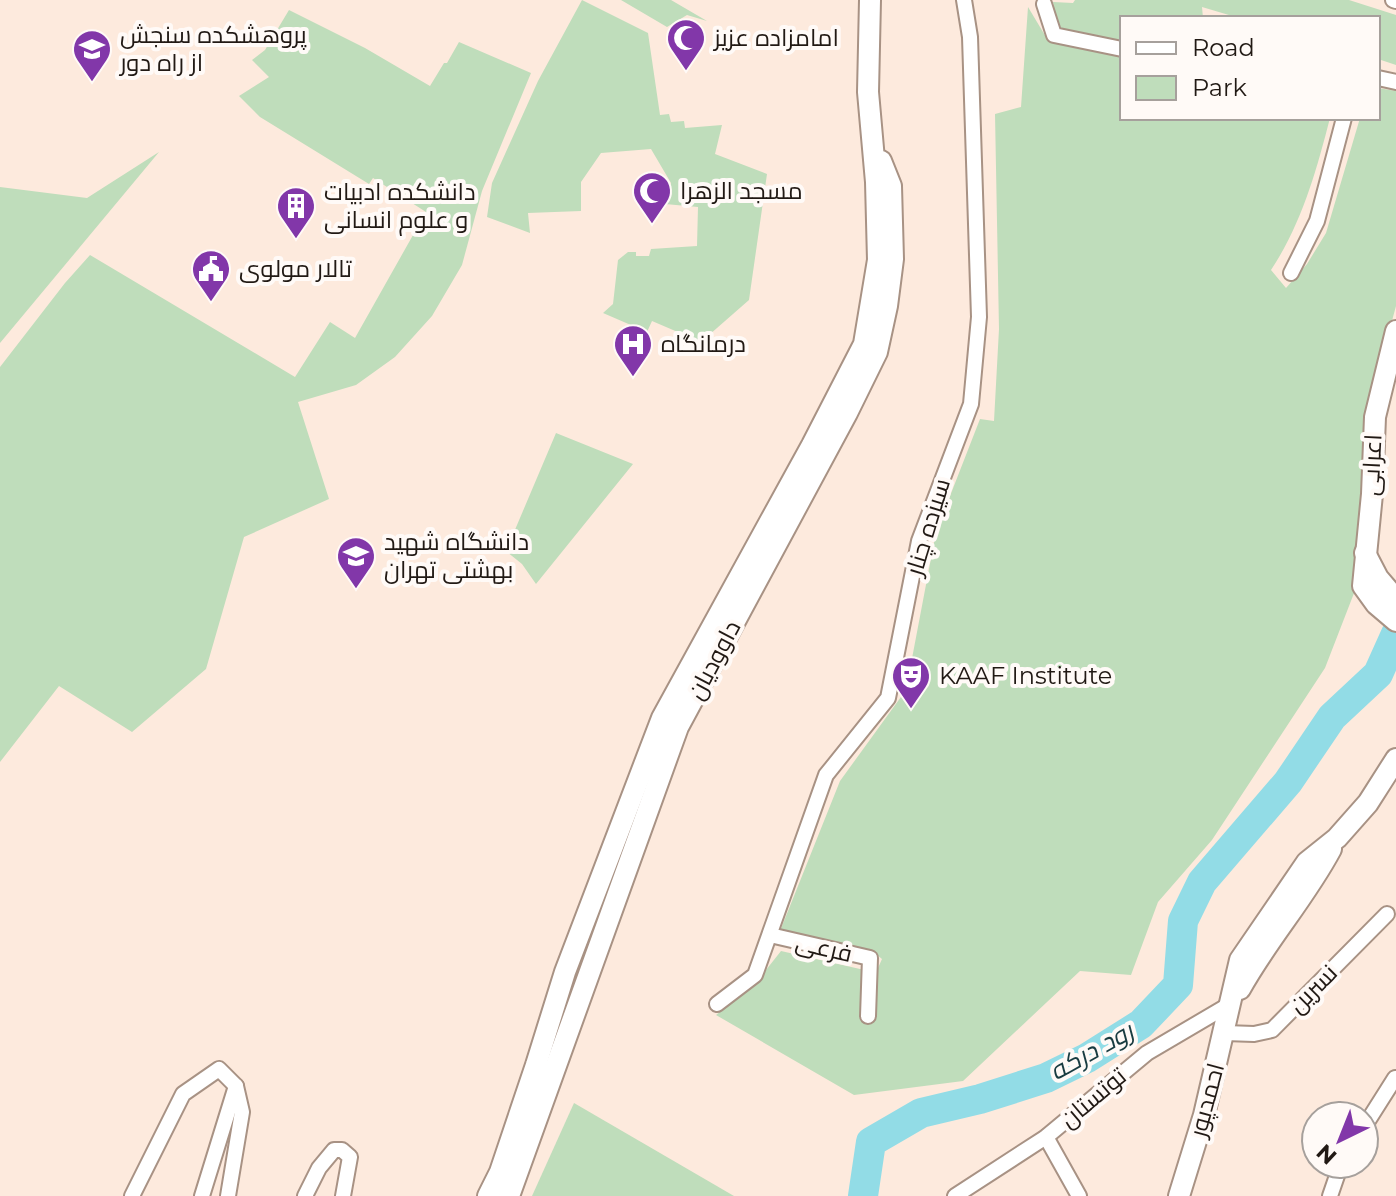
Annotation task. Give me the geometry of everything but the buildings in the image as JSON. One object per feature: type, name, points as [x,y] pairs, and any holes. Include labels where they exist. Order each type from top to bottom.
[{"type":"street","name":"داوودیان","points":[[488,1196],[500,1172],[565,972],[662,718],[864,344],[878,260],[876,182],[870,131],[870,0]]},
{"type":"street","name":"سیزده چنار","points":[[717,1004],[755,975],[826,775],[888,698],[919,541],[971,404],[979,317],[970,37],[964,0]]},
{"type":"street","points":[[1040,1],[1054,35],[1120,49]]},
{"type":"street","points":[[1291,273],[1317,221],[1343,120]]},
{"type":"street","name":"داوودیان","points":[[509,1196],[678,727],[877,352],[893,259],[891,186],[870,131]]},
{"type":"street","name":"اعرابی","points":[[1394,612],[1376,604],[1363,586],[1372,494],[1375,417],[1396,331]]},
{"type":"street","name":"احمدپور","points":[[1183,1192],[1225,1033],[1240,960],[1307,862],[1337,838],[1368,803],[1396,759]]},
{"type":"street","points":[[593,899],[616,899]]},
{"type":"street","name":"نسرین","points":[[1225,1033],[1254,1034],[1272,1030],[1387,914]]},
{"type":"street","name":"فرعی","points":[[770,935],[870,958],[868,1016]]},
{"type":"street","name":"توتستان","points":[[955,1196],[1046,1137],[1147,1053],[1232,1002]]},
{"type":"street","points":[[132,1196],[183,1094],[219,1069],[236,1086],[242,1112],[228,1196]]},
{"type":"street","points":[[1380,1102],[1395,1078]]},
{"type":"street","points":[[202,1196],[236,1086]]},
{"type":"street","points":[[1046,1137],[1079,1196]]},
{"type":"street","points":[[305,1196],[319,1168],[334,1150],[342,1150],[350,1157],[343,1196]]},
{"type":"green space","points":[[582,0],[648,33],[660,115],[669,114],[671,122],[684,121],[685,128],[722,125],[715,154],[767,174],[749,300],[701,342],[652,321],[647,332],[603,313],[613,304],[618,260],[628,252],[636,252],[636,256],[649,256],[651,249],[697,246],[698,207],[665,204],[671,183],[651,149],[601,153],[581,182],[581,211],[528,213],[530,233],[487,217],[492,183],[538,81]]},
{"type":"green space","points":[[621,0],[671,0],[707,21],[687,15],[667,27]]},
{"type":"green space","points":[[1075,0],[1349,0],[1396,15],[1396,65],[1380,60],[1380,16],[1232,16],[1202,7],[1203,16],[1120,16],[1120,42],[1057,27],[1053,2],[1073,3]]},
{"type":"green space","points":[[1028,7],[1049,42],[1120,54],[1120,120],[1329,120],[1300,215],[1271,270],[1286,288],[1307,264],[1326,233],[1359,120],[1380,120],[1380,88],[1396,91],[1396,306],[1374,387],[1368,486],[1356,588],[1325,668],[1212,840],[1158,902],[1131,975],[1080,971],[963,1081],[854,1095],[716,1015],[754,985],[781,951],[860,969],[878,968],[882,959],[876,954],[780,931],[840,781],[906,690],[936,532],[980,419],[994,421],[999,329],[995,114],[1021,107]]},
{"type":"green space","points":[[289,10],[365,48],[430,86],[459,42],[531,73],[482,191],[462,265],[432,316],[395,357],[356,385],[298,402],[329,499],[244,537],[206,669],[132,732],[59,686],[0,762],[0,367],[65,283],[90,255],[295,377],[330,322],[355,338],[426,212],[373,178],[369,184],[260,117],[239,96],[269,77],[252,60],[265,50]]},
{"type":"green space","points":[[159,152],[0,343],[0,187],[87,198]]},
{"type":"green space","points":[[556,433],[633,464],[536,584],[522,564],[506,551]]},
{"type":"green space","points":[[574,1103],[734,1196],[532,1196]]},
{"type":"waterway","name":"رود درکه","points":[[863,1196],[871,1142],[921,1113],[980,1099],[1046,1078],[1087,1058],[1141,1024],[1178,985],[1183,921],[1202,882],[1288,782],[1332,717],[1378,674],[1396,634]]},
{"type":"place","name":"امامزاده عزیز","points":[[686,72]]},
{"type":"place","name":"پروهشکده سنجش از راه دور","points":[[92,83]]},
{"type":"place","name":"مسجد الزهرا","points":[[652,225]]},
{"type":"place","name":"دانشکده ادبیات و علوم انسانی","points":[[296,240]]},
{"type":"place","name":"تالار مولوی","points":[[211,303]]},
{"type":"place","name":"درمانگاه","points":[[633,378]]},
{"type":"place","name":"دانشگاه شهید بهشتی تهران","points":[[356,590]]},
{"type":"place","name":"KAAF Institute","points":[[911,710]]}]
